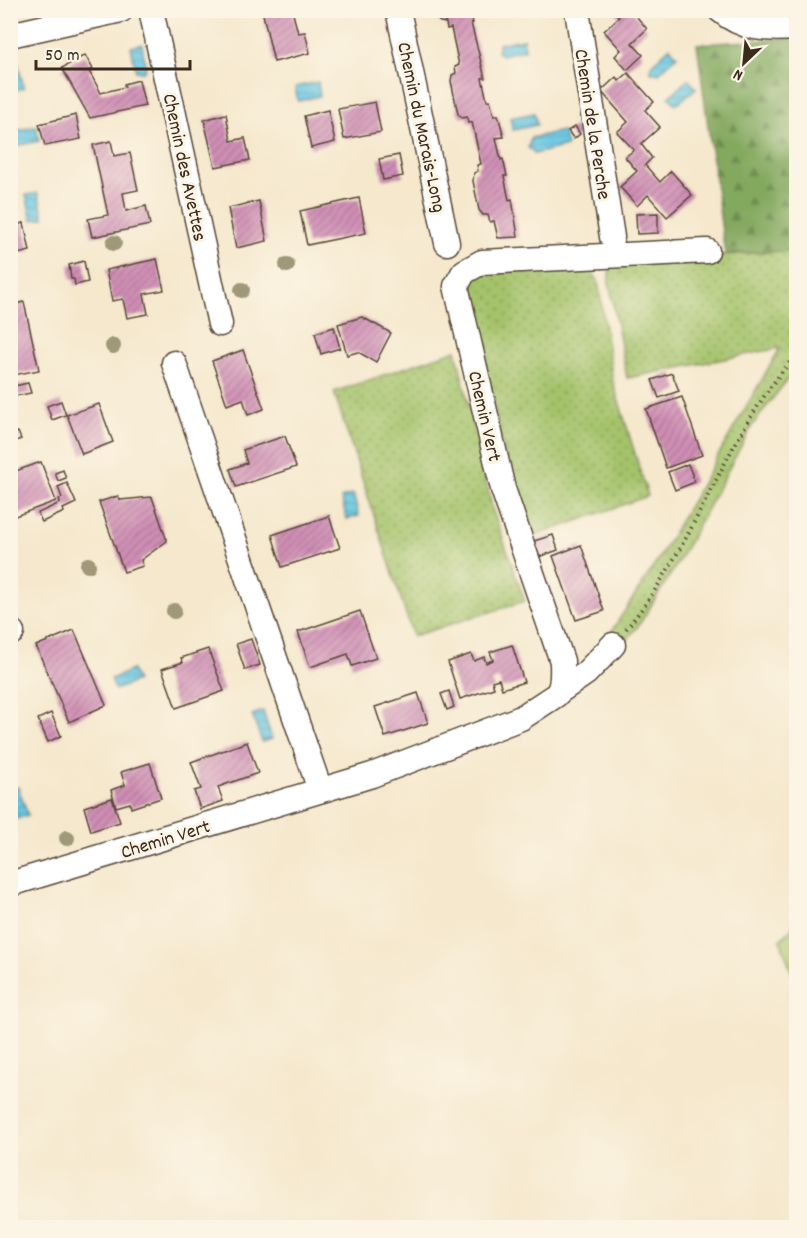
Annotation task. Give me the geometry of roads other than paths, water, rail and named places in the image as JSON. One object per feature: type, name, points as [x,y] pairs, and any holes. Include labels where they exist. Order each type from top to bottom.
[{"type":"street","points":[[10,35],[122,10]]},
{"type":"street","name":"Chemin des Avettes","points":[[151,10],[220,324]]},
{"type":"street","name":"Chemin du Marais-Long","points":[[398,10],[447,243]]},
{"type":"street","name":"Chemin de la Perche","points":[[577,10],[612,237]]},
{"type":"street","points":[[720,10],[736,22],[752,28],[796,27]]},
{"type":"street","name":"Chemin Vert","points":[[560,691],[562,661],[503,489],[456,286],[464,272],[482,262],[707,251]]},
{"type":"street","points":[[174,363],[320,790]]},
{"type":"street","name":"Chemin Vert","points":[[10,884],[372,775],[521,718],[548,702],[586,673],[613,645]]},
{"type":"water","points":[[523,39],[525,50],[502,55],[497,52],[499,44]]},
{"type":"water","points":[[142,44],[146,68],[143,72],[136,71],[131,47]]},
{"type":"water","points":[[670,47],[677,56],[659,73],[652,73],[651,65]]},
{"type":"water","points":[[18,64],[24,88],[12,91],[11,66]]},
{"type":"water","points":[[688,79],[696,88],[676,105],[669,97]]},
{"type":"water","points":[[318,82],[320,96],[298,101],[295,87]]},
{"type":"water","points":[[534,113],[537,125],[513,130],[510,118]]},
{"type":"water","points":[[36,126],[39,141],[11,147],[11,132]]},
{"type":"water","points":[[563,131],[567,146],[534,154],[528,148],[531,138]]},
{"type":"water","points":[[38,193],[44,218],[32,220],[26,195]]},
{"type":"water","points":[[353,494],[359,516],[347,519],[341,498]]},
{"type":"water","points":[[132,670],[137,681],[115,690],[111,679]]},
{"type":"water","points":[[263,711],[272,739],[262,742],[252,715]]},
{"type":"water","points":[[18,787],[28,815],[17,819],[10,789]]}]
